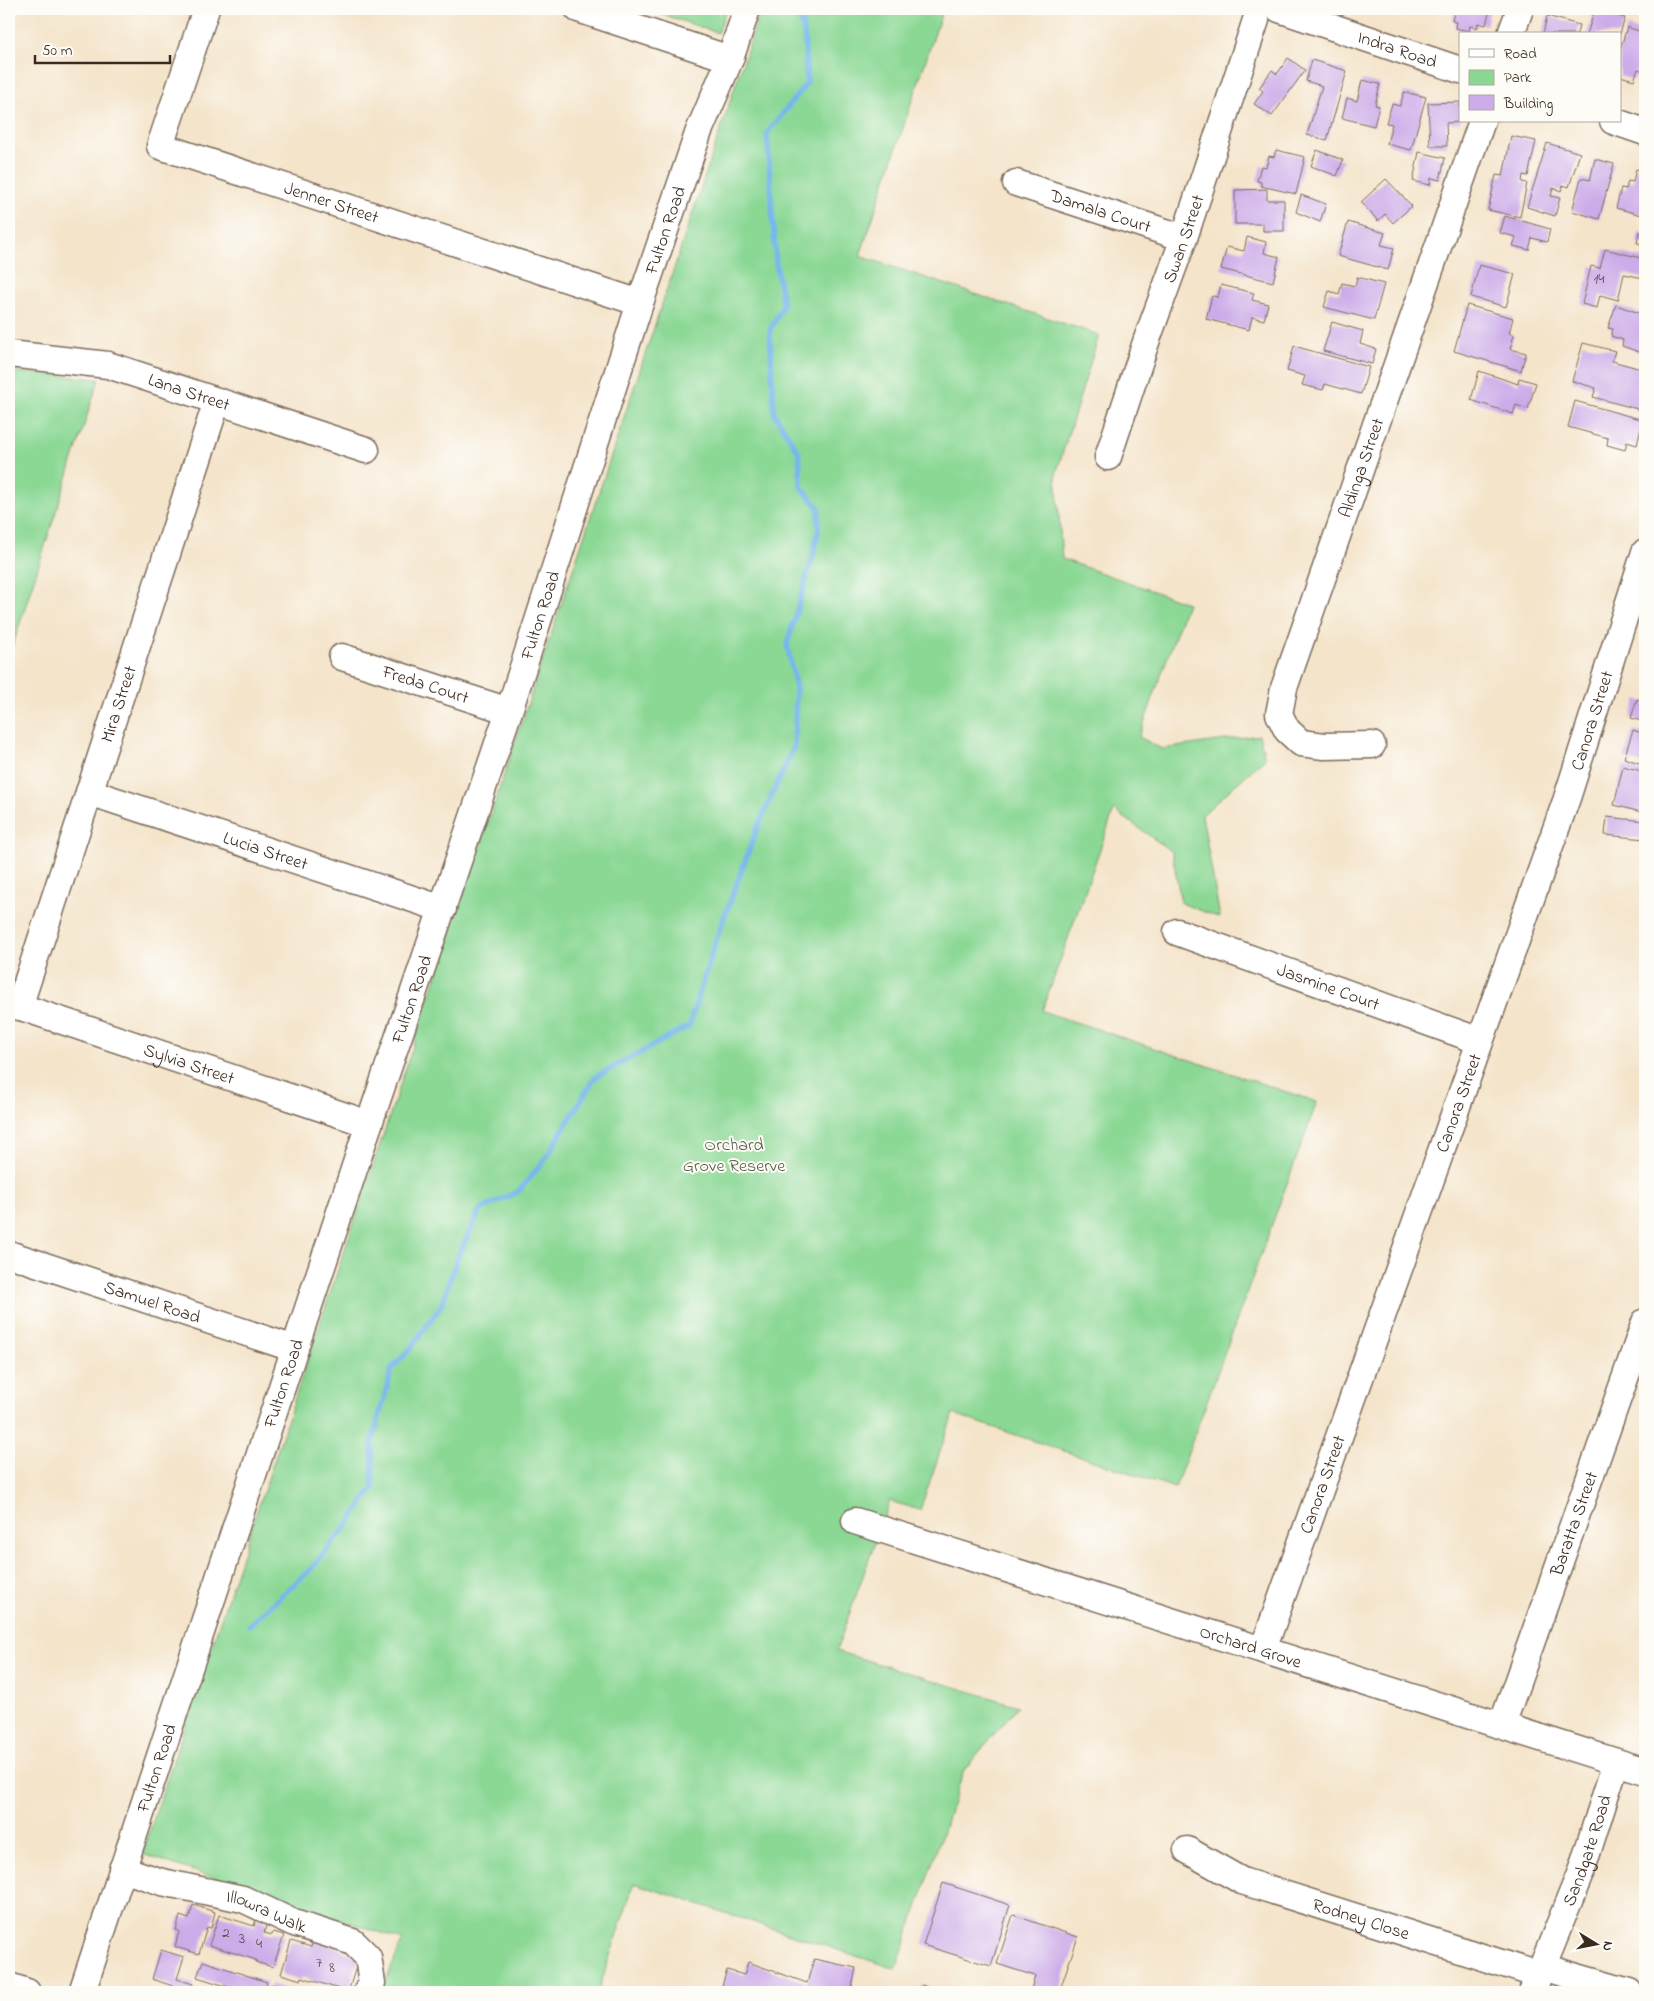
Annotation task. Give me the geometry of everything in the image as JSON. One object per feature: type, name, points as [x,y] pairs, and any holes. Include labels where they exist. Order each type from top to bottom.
[{"type":"street","name":"Jenner Street","points":[[206,9],[160,146],[640,303]]},
{"type":"street","points":[[578,9],[730,59]]},
{"type":"street","name":"Fulton Road","points":[[82,1992],[369,1124],[509,711],[640,303],[698,131],[730,59],[747,9]]},
{"type":"street","points":[[1512,32],[1520,9]]},
{"type":"street","name":"Indra Road","points":[[1264,11],[1459,70]]},
{"type":"street","name":"Swan Street","points":[[1108,457],[1146,342],[1264,11]]},
{"type":"street","name":"Aldinga Street","points":[[1372,745],[1324,746],[1301,743],[1287,730],[1279,714],[1282,696],[1482,122]]},
{"type":"street","points":[[1616,122],[1645,132]]},
{"type":"street","name":"Damala Court","points":[[1016,183],[1184,238]]},
{"type":"street","name":"Lana Street","points":[[9,354],[108,365],[366,450]]},
{"type":"street","name":"Mira Street","points":[[14,1005],[89,792],[217,400]]},
{"type":"street","name":"Canora Street","points":[[1263,1650],[1566,798],[1645,552]]},
{"type":"street","name":"Freda Court","points":[[342,657],[509,711]]},
{"type":"street","name":"Lucia Street","points":[[89,792],[443,909]]},
{"type":"street","name":"Jasmine Court","points":[[1177,932],[1480,1041]]},
{"type":"street","name":"Sylvia Street","points":[[14,1005],[369,1124]]},
{"type":"street","name":"Samuel Road","points":[[9,1254],[295,1350]]},
{"type":"street","name":"Baratta Street","points":[[1502,1725],[1645,1322]]},
{"type":"street","name":"Orchard Grove","points":[[855,1521],[1645,1771]]},
{"type":"street","name":"Sandgate Road","points":[[1537,1978],[1582,1869],[1616,1762]]},
{"type":"street","name":"Rodney Close","points":[[1188,1850],[1242,1881],[1537,1978],[1629,1992]]},
{"type":"street","name":"Illowra Walk","points":[[122,1870],[162,1882],[243,1899],[294,1923],[353,1942],[368,1957],[372,1983],[367,1992]]},
{"type":"street","points":[[9,1986],[27,1992]]},
{"type":"green space","points":[[646,9],[726,9],[718,33]]},
{"type":"green space","name":"Orchard Grove Reserve","points":[[761,9],[943,9],[860,256],[1099,335],[1056,474],[1062,559],[1187,603],[1139,737],[1162,749],[1259,735],[1265,758],[1202,815],[1220,918],[1181,903],[1172,852],[1114,810],[1042,1011],[1317,1102],[1175,1488],[953,1414],[920,1510],[890,1501],[836,1651],[1018,1706],[964,1770],[896,1969],[634,1883],[598,1992],[381,1992],[403,1940],[142,1854]]},
{"type":"green space","points":[[9,371],[99,379],[9,657]]},
{"type":"building","points":[[1455,9],[1490,9],[1486,25],[1478,23],[1477,28],[1470,26],[1469,31],[1455,28],[1456,22],[1452,21]]},
{"type":"building","points":[[1595,9],[1625,18],[1621,32],[1588,32]]},
{"type":"building","points":[[1547,16],[1579,25],[1577,32],[1543,32]]},
{"type":"building","points":[[1627,27],[1645,33],[1645,63],[1643,71],[1638,69],[1634,80],[1622,77],[1622,43]]},
{"type":"building","points":[[1288,58],[1305,70],[1272,116],[1254,104],[1263,91],[1259,88],[1272,70],[1277,74]]},
{"type":"building","points":[[1312,60],[1347,71],[1327,140],[1307,135],[1322,86],[1306,81]]},
{"type":"building","points":[[1362,80],[1380,84],[1375,105],[1379,106],[1374,126],[1342,118],[1347,98],[1357,101]]},
{"type":"building","points":[[1404,92],[1426,97],[1411,150],[1387,144],[1392,124],[1386,123],[1392,104],[1400,106]]},
{"type":"building","points":[[1459,102],[1460,122],[1446,123],[1447,146],[1430,146],[1428,103]]},
{"type":"building","points":[[1511,136],[1536,141],[1528,176],[1523,175],[1522,182],[1527,183],[1520,217],[1488,210],[1496,175],[1503,176]]},
{"type":"building","points":[[1547,143],[1580,153],[1569,187],[1563,185],[1561,191],[1553,188],[1551,196],[1560,198],[1555,216],[1527,207]]},
{"type":"building","points":[[1276,150],[1305,157],[1296,194],[1261,186],[1261,182],[1257,181],[1261,166],[1266,167],[1269,156],[1274,157]]},
{"type":"building","points":[[1317,150],[1343,160],[1337,176],[1311,166]]},
{"type":"building","points":[[1419,152],[1445,158],[1440,180],[1431,178],[1430,185],[1413,181]]},
{"type":"building","points":[[1595,159],[1614,164],[1599,219],[1572,211],[1581,178],[1590,180]]},
{"type":"building","points":[[1636,169],[1645,172],[1645,216],[1616,208],[1621,188],[1626,189],[1628,181],[1633,182]]},
{"type":"building","points":[[1386,179],[1412,206],[1393,223],[1385,214],[1378,221],[1361,202]]},
{"type":"building","points":[[1267,189],[1267,200],[1284,200],[1284,231],[1263,231],[1263,224],[1235,224],[1235,190]]},
{"type":"building","points":[[1301,195],[1326,204],[1320,222],[1296,212]]},
{"type":"building","points":[[1505,216],[1550,229],[1547,242],[1532,238],[1529,250],[1513,246],[1516,237],[1500,233]]},
{"type":"building","points":[[1348,222],[1385,233],[1381,245],[1394,248],[1388,270],[1338,256]]},
{"type":"building","points":[[1639,232],[1645,234],[1645,244],[1637,243]]},
{"type":"building","points":[[1247,237],[1266,242],[1264,253],[1279,257],[1273,282],[1221,269],[1227,247],[1244,251]]},
{"type":"building","points":[[1605,249],[1645,259],[1643,278],[1624,274],[1618,300],[1600,295],[1597,308],[1582,304],[1591,266],[1600,268]]},
{"type":"building","points":[[1479,265],[1515,274],[1506,307],[1471,297]]},
{"type":"building","points":[[1357,277],[1384,284],[1374,320],[1324,307],[1329,291],[1339,294],[1342,283],[1355,286]]},
{"type":"building","points":[[1221,285],[1254,293],[1252,300],[1268,304],[1264,320],[1252,317],[1249,330],[1206,319],[1212,296],[1218,297]]},
{"type":"building","points":[[1467,305],[1513,318],[1509,333],[1514,335],[1510,349],[1526,353],[1521,371],[1454,351]]},
{"type":"building","points":[[1616,305],[1645,315],[1645,354],[1622,346],[1623,340],[1611,336],[1613,329],[1608,328]]},
{"type":"building","points":[[1332,322],[1363,331],[1360,344],[1376,349],[1372,364],[1323,351]]},
{"type":"building","points":[[1583,343],[1615,351],[1612,361],[1645,370],[1645,411],[1593,397],[1596,388],[1572,381]]},
{"type":"building","points":[[1294,346],[1369,367],[1361,394],[1325,384],[1323,390],[1302,385],[1305,376],[1287,371]]},
{"type":"building","points":[[1479,371],[1518,384],[1519,378],[1536,383],[1528,409],[1516,405],[1513,414],[1471,400]]},
{"type":"building","points":[[1575,401],[1643,420],[1637,445],[1627,442],[1625,450],[1607,445],[1608,438],[1568,427]]},
{"type":"building","points":[[1637,699],[1645,702],[1645,722],[1631,718]]},
{"type":"building","points":[[1633,730],[1645,734],[1645,765],[1624,758]]},
{"type":"building","points":[[1623,766],[1645,772],[1643,791],[1645,791],[1645,813],[1614,805]]},
{"type":"building","points":[[1607,817],[1645,821],[1645,839],[1605,835]]},
{"type":"building","points":[[943,1883],[1010,1905],[991,1966],[923,1945]]},
{"type":"building","points":[[193,1905],[215,1912],[211,1928],[207,1927],[199,1954],[175,1947],[179,1931],[176,1930],[180,1916],[189,1919]]},
{"type":"building","points":[[219,1915],[254,1926],[256,1919],[267,1922],[264,1933],[272,1935],[273,1932],[284,1935],[273,1967],[209,1945]]},
{"type":"building","points":[[1013,1915],[1078,1937],[1059,1992],[1030,1992],[1035,1976],[997,1964]]},
{"type":"building","points":[[314,1938],[359,1958],[348,1992],[302,1977],[301,1980],[281,1974],[291,1941],[311,1947]]},
{"type":"building","points":[[161,1950],[184,1957],[177,1979],[193,1984],[191,1992],[171,1992],[173,1986],[152,1979]]},
{"type":"building","points":[[814,1959],[856,1968],[851,1992],[720,1992],[727,1970],[744,1975],[748,1962],[807,1983]]},
{"type":"building","points":[[203,1961],[267,1982],[264,1992],[245,1992],[197,1977]]},
{"type":"building","points":[[271,1984],[295,1992],[268,1992]]},
{"type":"building","points":[[922,1985],[940,1992],[920,1992]]},
{"type":"waterway","points":[[249,1625],[310,1570],[347,1526],[373,1488],[372,1443],[392,1368],[411,1348],[441,1306],[458,1256],[480,1210],[519,1191],[546,1158],[595,1077],[689,1026],[717,937],[756,831],[794,746],[796,689],[787,644],[813,555],[818,532],[819,508],[801,487],[799,453],[774,413],[770,330],[783,305],[776,264],[767,133],[807,83],[804,33],[798,9]]}]
